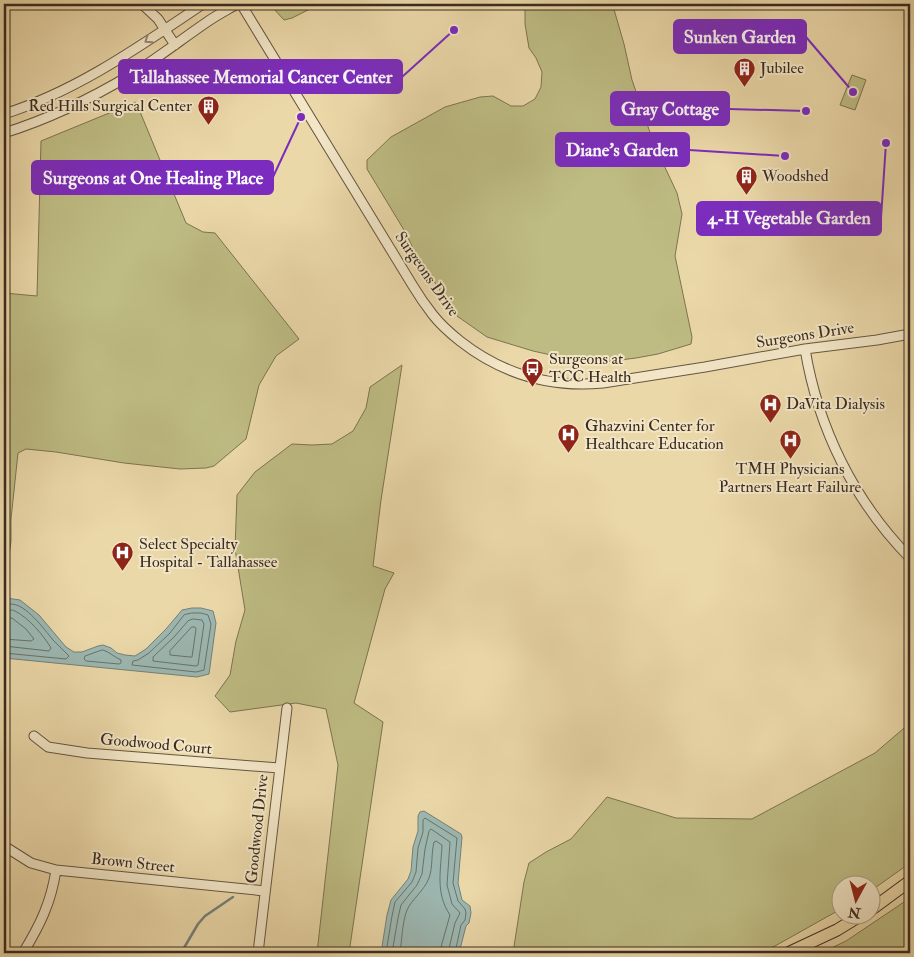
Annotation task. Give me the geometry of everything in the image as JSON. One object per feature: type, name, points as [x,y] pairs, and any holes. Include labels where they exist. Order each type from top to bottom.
[{"type":"main road","points":[[882,902],[910,881]]},
{"type":"main road","points":[[788,953],[847,924]]},
{"type":"street","points":[[142,4],[158,19],[175,45]]},
{"type":"street","points":[[4,114],[93,75],[133,51],[203,4]]},
{"type":"street","points":[[4,133],[40,120],[77,103],[132,74],[208,21],[236,4]]},
{"type":"street","name":"Surgeons Drive","points":[[241,4],[433,316],[451,334],[487,360],[517,373],[542,380],[587,385],[805,349],[910,334]]},
{"type":"street","points":[[805,349],[808,371],[816,400],[840,461],[868,507],[884,529],[910,558]]},
{"type":"street","name":"Goodwood Drive","points":[[258,953],[287,708]]},
{"type":"street","name":"Goodwood Court","points":[[34,736],[48,747],[87,753],[279,768]]},
{"type":"street","name":"Brown Street","points":[[4,846],[31,862],[56,870],[265,891]]},
{"type":"street","points":[[23,953],[36,931],[44,912],[53,889],[56,870]]},
{"type":"shaded area","points":[[273,4],[320,4],[284,20],[273,8]]},
{"type":"shaded area","points":[[525,4],[613,4],[632,80],[654,144],[677,193],[682,214],[675,256],[692,337],[691,344],[658,354],[596,363],[533,351],[487,337],[457,316],[416,254],[404,230],[367,169],[367,160],[391,137],[445,107],[480,97],[493,96],[511,106],[523,106],[535,99],[541,87],[542,72],[529,48],[525,24]]},
{"type":"shaded area","points":[[852,75],[866,80],[855,110],[840,105]]},
{"type":"shaded area","points":[[136,102],[186,223],[203,232],[215,233],[299,339],[276,356],[259,385],[246,439],[214,466],[180,469],[26,449],[18,453],[11,519],[11,541],[9,556],[4,564],[4,293],[37,296],[41,141]]},
{"type":"shaded area","points":[[402,365],[381,500],[373,566],[394,573],[385,589],[354,703],[383,722],[349,953],[317,953],[338,765],[326,709],[296,703],[230,712],[215,696],[230,675],[236,641],[245,610],[235,549],[237,495],[255,472],[292,444],[332,444],[353,431],[366,408],[370,387]]},
{"type":"shaded area","points":[[910,723],[910,863],[882,883],[882,874],[832,874],[832,914],[775,946],[757,953],[513,953],[524,882],[529,863],[571,839],[607,797],[676,818],[752,819],[875,753]]},
{"type":"shaded area","points":[[910,898],[910,953],[821,953],[846,941],[871,924],[882,924],[882,917]]},
{"type":"water","points":[[6,598],[20,600],[39,615],[66,647],[74,652],[82,652],[103,645],[117,653],[135,656],[146,649],[182,610],[201,608],[213,611],[216,623],[209,674],[197,677],[4,658]]},
{"type":"water","points":[[424,811],[461,834],[458,883],[462,900],[470,906],[469,923],[466,926],[459,953],[381,953],[391,900],[408,879],[411,871],[413,847],[418,831],[418,816],[420,812]]},
{"type":"waterway","points":[[181,953],[198,924],[205,916],[233,897]]},
{"type":"place","name":"Tallahassee Memorial Cancer Center","points":[[454,30]]},
{"type":"place","name":"Jubilee","points":[[744,87]]},
{"type":"place","name":"Sunken Garden","points":[[853,92]]},
{"type":"place","name":"Gray Cottage","points":[[806,111]]},
{"type":"place","name":"Surgeons at One Healing Place","points":[[301,117]]},
{"type":"place","name":"Red Hills Surgical Center","points":[[208,125]]},
{"type":"place","name":"4-H Vegetable Garden","points":[[886,143]]},
{"type":"place","name":"Diane's Garden","points":[[785,156]]},
{"type":"place","name":"Woodshed","points":[[746,195]]},
{"type":"place","name":"Surgeons at TCC Health","points":[[533,387]]},
{"type":"place","name":"DaVita Dialysis","points":[[770,423]]},
{"type":"place","name":"Ghazvini Center for Healthcare Education","points":[[569,454]]},
{"type":"place","name":"TMH Physicians Partners Heart Failure","points":[[790,459]]},
{"type":"place","name":"Select Specialty Hospital - Tallahassee","points":[[123,572]]}]
